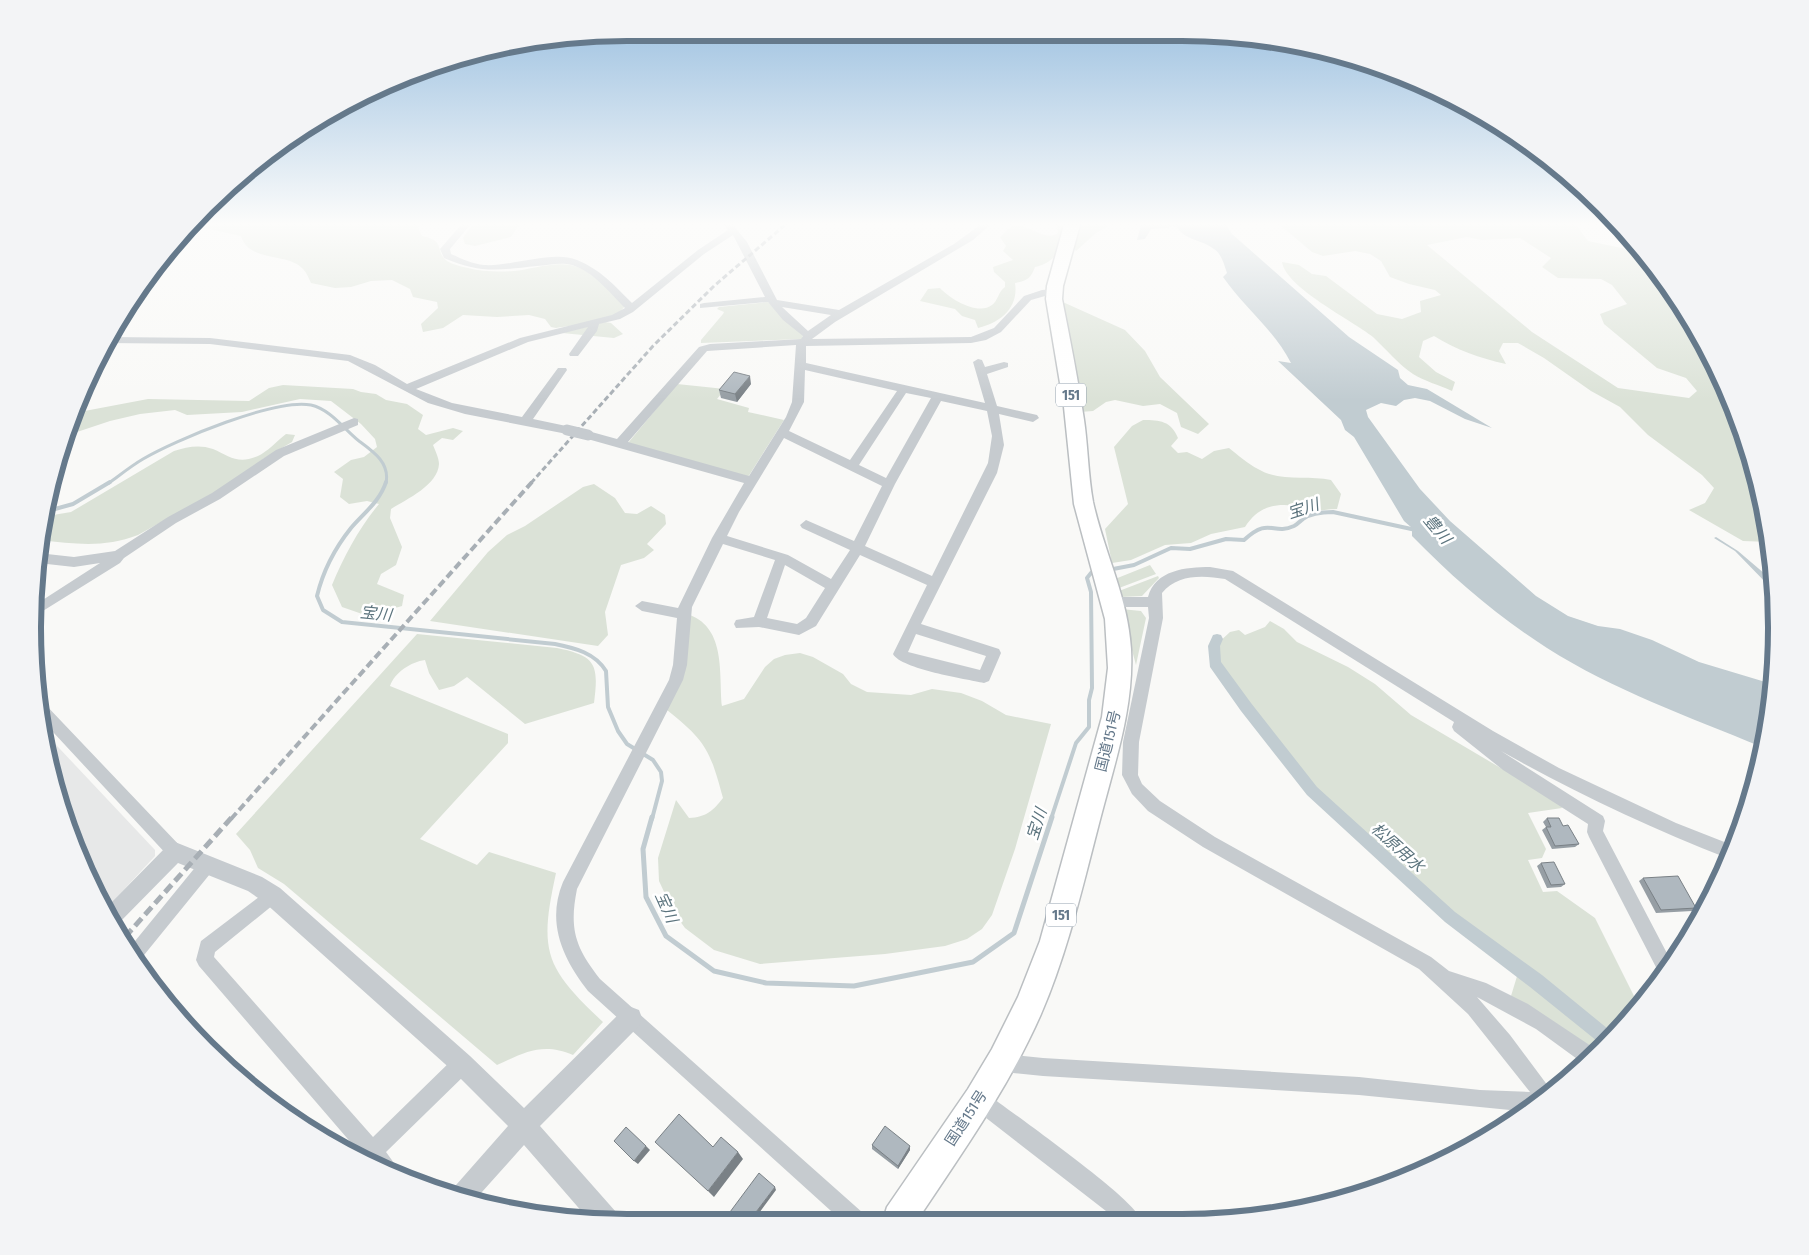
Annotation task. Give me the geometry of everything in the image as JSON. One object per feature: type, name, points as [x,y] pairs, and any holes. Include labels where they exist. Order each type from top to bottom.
[{"type":"highway","name":"国道151号","points":[[903,1214],[979,1100],[1003,1060],[1030,1005],[1054,940],[1111,733],[1118,700],[1121,668],[1113,602],[1088,523],[1080,489],[1074,415],[1054,292],[1056,284]]},
{"type":"street","points":[[606,284],[630,307]]},
{"type":"street","points":[[407,388],[524,340],[616,317],[629,310],[630,307],[662,284]]},
{"type":"street","points":[[764,284],[772,300],[807,338]]},
{"type":"street","points":[[849,1214],[594,984],[579,966],[564,932],[563,912],[569,888],[652,730],[676,680],[680,665],[683,614],[718,538],[751,481],[783,433],[798,402],[800,365],[807,338],[842,314],[893,284]]},
{"type":"street","points":[[620,444],[704,349],[807,338],[940,343],[976,340],[1004,324],[1026,297],[1054,292]]},
{"type":"street","points":[[704,306],[772,300],[842,314]]},
{"type":"street","points":[[574,354],[592,331],[594,322]]},
{"type":"street","points":[[117,340],[210,341],[334,355],[368,365],[430,400],[457,408],[526,420],[588,435],[751,481]]},
{"type":"street","points":[[800,365],[992,407],[1033,418]]},
{"type":"street","points":[[912,627],[994,653],[984,677],[912,660],[900,654],[912,627],[981,493],[997,454],[998,444],[992,407],[979,367],[1004,365]]},
{"type":"street","points":[[526,420],[562,370]]},
{"type":"street","points":[[853,466],[904,388]]},
{"type":"street","points":[[741,624],[759,622],[799,630],[810,622],[857,549],[889,484],[938,396]]},
{"type":"street","points":[[42,606],[115,560],[119,555],[172,520],[216,496],[280,453],[354,422]]},
{"type":"street","points":[[783,433],[889,484]]},
{"type":"street","points":[[806,525],[935,583]]},
{"type":"street","points":[[718,538],[783,558],[833,586]]},
{"type":"street","points":[[45,560],[74,562],[119,555]]},
{"type":"street","points":[[759,622],[779,564],[783,558]]},
{"type":"street","points":[[1541,1091],[1511,1052],[1447,979],[1425,963],[1209,842],[1154,806],[1136,789],[1130,775],[1130,756],[1156,618],[1154,602],[1156,592],[1160,586],[1176,577],[1207,571],[1228,575],[1554,772],[1670,828],[1724,850]]},
{"type":"street","points":[[1113,602],[1154,602]]},
{"type":"street","points":[[642,606],[683,614]]},
{"type":"street","points":[[1419,692],[1435,710],[1508,765],[1597,821],[1595,832],[1662,962]]},
{"type":"street","points":[[48,717],[175,852],[256,884],[462,1064],[524,1127],[600,1213]]},
{"type":"street","points":[[116,914],[175,852]]},
{"type":"street","points":[[138,950],[208,864]]},
{"type":"street","points":[[272,896],[207,947],[205,960],[377,1157]]},
{"type":"street","points":[[1447,979],[1460,980],[1522,1012],[1585,1052]]},
{"type":"street","points":[[466,1191],[524,1127],[631,1018]]},
{"type":"street","points":[[1003,1060],[1013,1064],[1043,1067],[1359,1086],[1480,1099],[1526,1102]]},
{"type":"street","points":[[372,1152],[462,1064]]},
{"type":"street","points":[[979,1100],[1125,1214]]},
{"type":"shaded area","points":[[314,284],[362,284],[351,287],[335,288]]},
{"type":"shaded area","points":[[399,284],[602,284],[625,306],[612,317],[594,323],[556,328],[551,327],[545,319],[529,315],[497,317],[463,315],[443,328],[423,332],[421,324],[438,308],[437,302],[413,297],[410,289]]},
{"type":"shaded area","points":[[1005,284],[1015,284],[1014,300],[1011,307],[994,322],[978,328],[975,320],[962,316],[955,309],[920,301],[928,289],[940,288],[950,297],[964,305],[979,309],[986,308],[996,301],[1005,287]]},
{"type":"shaded area","points":[[1297,284],[1336,284],[1377,314],[1402,319],[1421,312],[1420,301],[1441,295],[1435,290],[1409,284],[1474,284],[1532,332],[1618,388],[1689,398],[1697,391],[1686,378],[1657,368],[1604,324],[1600,314],[1627,304],[1609,284],[1656,284],[1689,334],[1723,403],[1737,439],[1748,476],[1761,542],[1743,541],[1689,510],[1705,503],[1714,488],[1702,475],[1648,435],[1620,407],[1591,391],[1544,358],[1518,343],[1503,343],[1499,351],[1506,364],[1469,353],[1434,336],[1423,341],[1419,357],[1436,372],[1455,382],[1452,391],[1413,374],[1373,337],[1321,303]]},
{"type":"shaded area","points":[[768,302],[803,335],[802,339],[701,343],[701,340],[724,312],[717,309],[719,307]]},
{"type":"shaded area","points":[[1065,303],[1125,330],[1145,351],[1160,377],[1209,424],[1198,434],[1181,427],[1177,413],[1160,404],[1143,406],[1115,400],[1106,402],[1093,411],[1080,412],[1056,305]]},
{"type":"shaded area","points":[[605,322],[611,323],[623,334],[614,338],[562,333]]},
{"type":"shaded area","points":[[677,384],[725,389],[717,399],[749,408],[748,412],[784,420],[748,477],[628,443]]},
{"type":"shaded area","points":[[283,385],[353,389],[376,394],[386,400],[407,404],[423,415],[418,429],[426,435],[453,428],[463,431],[453,440],[442,438],[433,445],[438,457],[437,472],[421,491],[391,509],[390,518],[402,547],[396,565],[381,574],[377,584],[404,595],[402,606],[368,616],[342,607],[332,585],[352,543],[379,504],[367,501],[349,504],[340,497],[343,479],[334,472],[351,460],[364,457],[377,447],[375,439],[361,424],[331,401],[300,399],[242,412],[187,415],[175,410],[140,414],[110,421],[74,433],[83,411],[148,399],[249,401],[269,388]]},
{"type":"shaded area","points":[[1143,420],[1160,421],[1172,428],[1178,438],[1171,446],[1178,453],[1187,452],[1202,459],[1214,451],[1229,448],[1251,465],[1275,476],[1331,480],[1341,494],[1337,509],[1313,511],[1303,507],[1277,505],[1256,514],[1245,527],[1211,534],[1191,543],[1165,545],[1131,560],[1112,563],[1105,529],[1128,504],[1114,447],[1132,426]]},
{"type":"shaded area","points":[[286,434],[295,435],[292,442],[263,459],[233,482],[138,535],[113,542],[90,544],[48,541],[53,515],[71,512],[174,451],[198,446],[213,449],[234,459],[245,460],[251,459],[268,449]]},
{"type":"shaded area","points":[[594,484],[615,498],[625,513],[637,514],[651,506],[665,515],[666,524],[647,544],[654,550],[644,558],[621,565],[605,612],[608,635],[598,646],[430,621],[488,552],[507,535],[525,526],[583,487]]},
{"type":"shaded area","points":[[1150,565],[1156,574],[1119,588],[1115,579]]},
{"type":"shaded area","points":[[1158,576],[1159,578],[1142,596],[1121,597],[1119,591]]},
{"type":"shaded area","points":[[1121,609],[1141,611],[1146,618],[1136,665]]},
{"type":"shaded area","points":[[690,615],[702,622],[710,631],[715,642],[720,667],[722,706],[744,699],[765,667],[774,659],[800,653],[813,657],[843,674],[851,684],[867,692],[911,695],[932,689],[961,693],[982,701],[1006,715],[1051,724],[1015,849],[992,915],[982,929],[967,939],[945,946],[885,954],[760,964],[714,950],[685,928],[674,913],[659,881],[658,858],[676,800],[689,818],[709,812],[723,798],[714,768],[705,748],[690,730],[667,710]]},
{"type":"shaded area","points":[[1270,621],[1284,629],[1297,642],[1348,667],[1375,684],[1411,715],[1560,803],[1562,808],[1528,813],[1546,849],[1542,858],[1528,860],[1543,892],[1557,891],[1595,918],[1635,998],[1586,1051],[1511,996],[1518,973],[1450,915],[1312,789],[1247,706],[1216,662],[1216,645],[1230,632],[1239,630],[1245,635],[1265,627]]},
{"type":"shaded area","points":[[417,634],[557,648],[580,654],[592,664],[595,671],[594,703],[525,724],[467,677],[454,686],[439,690],[429,673],[425,660],[414,663],[404,669],[396,676],[390,686],[508,734],[508,743],[420,839],[477,865],[489,852],[556,873],[548,921],[548,940],[551,956],[568,986],[603,1022],[573,1055],[552,1049],[534,1050],[497,1065],[284,884],[258,868],[250,850],[236,834]]},
{"type":"shaded area","points":[[53,742],[155,850],[155,856],[111,904],[86,852],[72,816]]},
{"type":"water","name":"豊川","points":[[1228,284],[1288,284],[1349,337],[1398,370],[1400,378],[1408,385],[1427,389],[1492,428],[1465,419],[1430,401],[1415,398],[1404,400],[1396,406],[1381,403],[1366,410],[1368,417],[1420,489],[1450,521],[1536,596],[1568,616],[1598,626],[1620,629],[1652,640],[1699,662],[1765,682],[1763,704],[1755,744],[1652,702],[1598,677],[1547,648],[1476,596],[1412,536],[1412,528],[1404,521],[1354,437],[1345,430],[1341,420],[1278,361],[1291,363],[1268,329]]},
{"type":"water","points":[[1716,537],[1738,551],[1765,574],[1765,582],[1735,551],[1714,538]]},
{"type":"building","points":[[734,372],[750,376],[735,394],[719,390]]},
{"type":"building","points":[[1547,818],[1559,818],[1563,826],[1568,825],[1579,844],[1555,846],[1546,827],[1551,827]]},
{"type":"building","points":[[1554,862],[1565,884],[1551,885],[1541,863]]},
{"type":"building","points":[[1678,876],[1696,908],[1661,910],[1643,878]]},
{"type":"building","points":[[679,1114],[713,1147],[721,1137],[738,1152],[708,1191],[655,1142]]},
{"type":"building","points":[[885,1126],[910,1146],[898,1166],[872,1145]]},
{"type":"building","points":[[626,1127],[646,1146],[634,1161],[614,1141]]},
{"type":"building","points":[[759,1173],[775,1187],[755,1214],[732,1214],[730,1212]]},
{"type":"waterway","name":"宝川","points":[[109,483],[143,459],[201,432],[251,414],[295,405],[318,407],[337,420],[380,459],[386,470],[386,483]]},
{"type":"waterway","name":"宝川","points":[[54,509],[73,504],[110,482]]},
{"type":"waterway","name":"宝川","points":[[386,482],[376,501],[351,528],[330,560],[317,596],[323,610],[342,622],[555,644],[584,652],[596,660],[606,671],[608,707],[618,731],[627,744],[653,760],[661,772],[662,781],[652,819]]},
{"type":"waterway","name":"宝川","points":[[1108,570],[1134,565],[1171,548],[1190,549],[1226,539],[1244,540],[1260,529],[1287,528],[1310,515],[1321,513],[1333,512],[1416,530]]},
{"type":"waterway","name":"宝川","points":[[1051,819],[1076,743],[1089,727],[1089,700],[1092,688],[1091,592],[1087,578],[1091,573],[1096,572]]},
{"type":"waterway","name":"松原用水","points":[[1217,639],[1214,646],[1215,663],[1246,707],[1312,791],[1450,917],[1536,981],[1602,1035]]},
{"type":"waterway","name":"宝川","points":[[652,817],[643,849],[646,897],[666,936],[714,971],[766,983],[854,986],[973,962],[1014,933],[1052,817]]},
{"type":"railway","points":[[531,483],[653,346],[717,284]]},
{"type":"railway","points":[[231,819],[532,482]]},
{"type":"railway","points":[[128,934],[232,817]]}]
